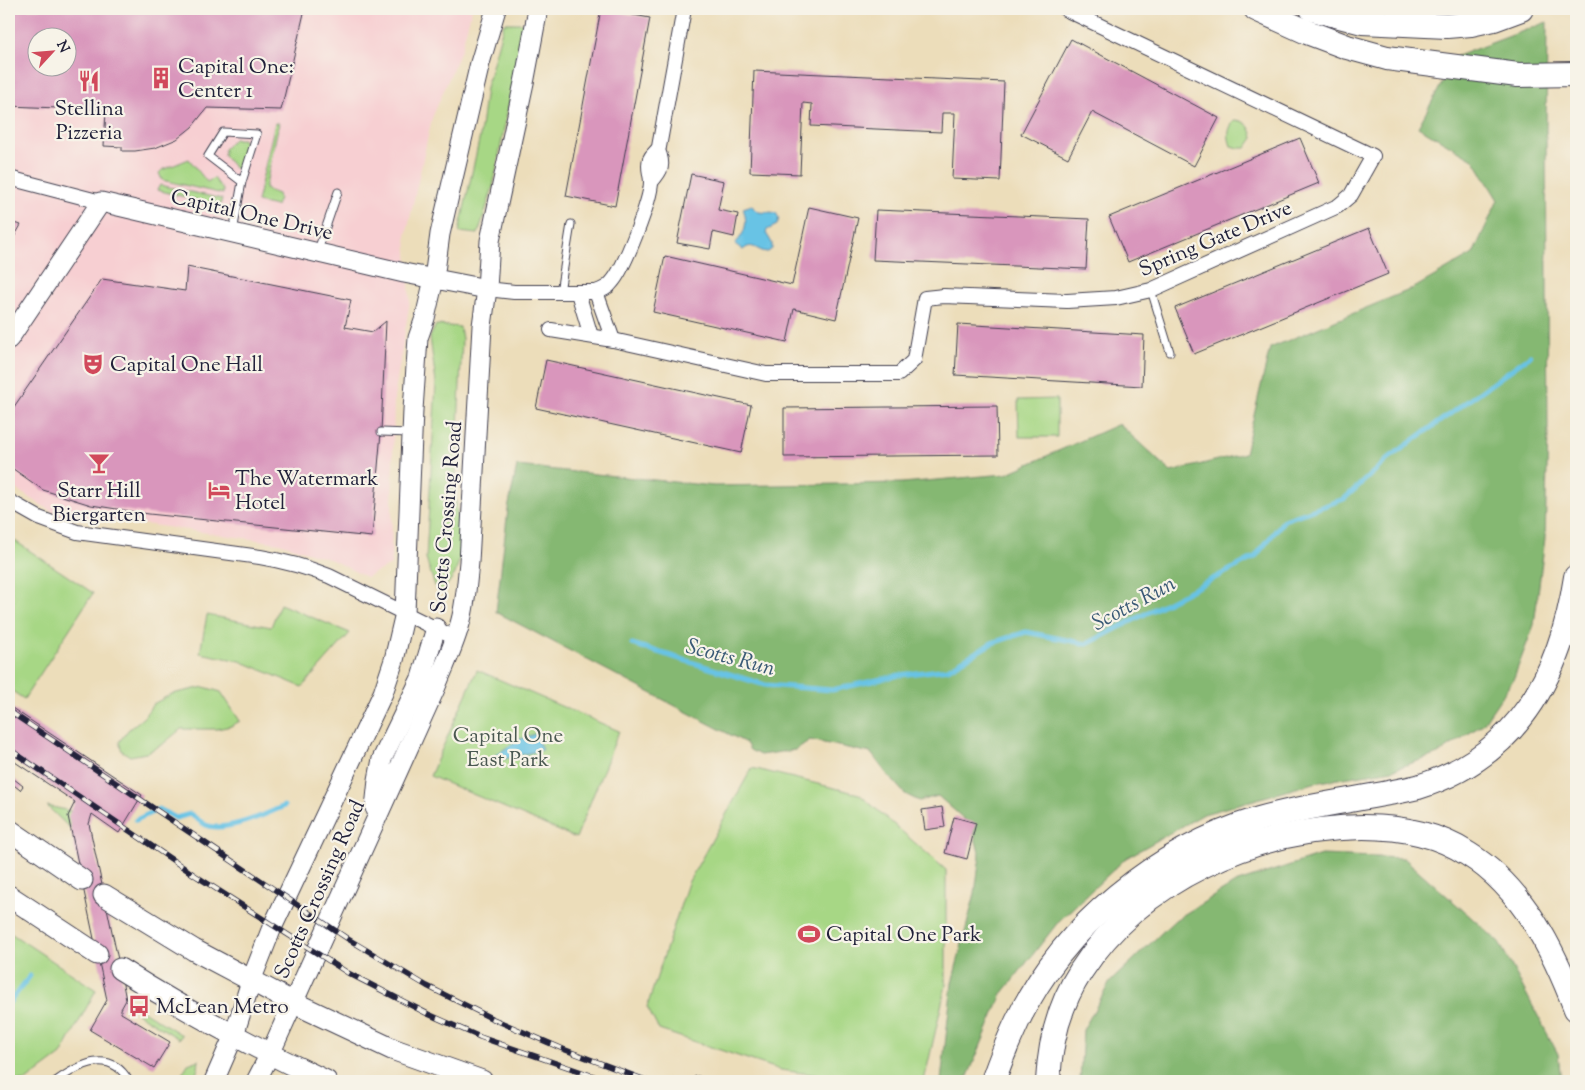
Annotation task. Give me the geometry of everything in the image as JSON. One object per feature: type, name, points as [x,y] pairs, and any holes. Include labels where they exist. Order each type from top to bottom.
[{"type":"highway","points":[[1256,9],[1307,32],[1347,47],[1387,58],[1518,75],[1576,74]]},
{"type":"highway","points":[[1312,9],[1362,22],[1447,26],[1494,19],[1522,9]]},
{"type":"highway","points":[[993,1081],[1017,1021],[1053,962],[1076,935],[1140,877],[1170,858],[1226,830],[1288,812],[1436,782],[1463,769],[1488,753],[1509,733],[1529,708],[1543,684],[1557,650],[1576,576]]},
{"type":"highway","points":[[1048,1081],[1053,1036],[1060,1012],[1070,990],[1093,954],[1132,912],[1182,878],[1231,853],[1282,837],[1319,830],[1354,827],[1390,828],[1435,839],[1469,854],[1512,892],[1531,918],[1557,964],[1576,1009]]},
{"type":"main road","name":"Scotts Crossing Road","points":[[214,1081],[234,1034],[251,981],[271,930],[382,693],[394,660],[404,613],[418,338],[425,318],[434,279],[440,234],[480,63],[496,9]]},
{"type":"main road","name":"Scotts Crossing Road","points":[[256,1081],[270,1054],[435,689],[455,638],[466,592],[482,326],[487,289],[490,241],[538,9]]},
{"type":"main road","name":"Capital One Drive","points":[[101,202],[317,253],[487,289]]},
{"type":"main road","points":[[9,339],[101,202]]},
{"type":"main road","points":[[374,821],[382,759],[421,678],[436,628]]},
{"type":"main road","points":[[9,830],[82,880]]},
{"type":"main road","points":[[104,895],[194,950],[292,1002],[392,1049],[482,1081]]},
{"type":"main road","points":[[9,896],[97,954]]},
{"type":"main road","points":[[120,969],[191,1011],[270,1054],[326,1081]]},
{"type":"street","points":[[487,289],[514,292],[578,293],[596,292],[606,289],[610,285],[620,270],[648,201],[651,182],[648,170],[650,157],[658,150],[684,9]]},
{"type":"street","name":"Spring Gate Drive","points":[[551,330],[612,340],[766,374],[899,374],[914,360],[925,298],[944,296],[1067,301],[1116,298],[1151,290],[1338,206],[1351,195],[1374,156],[1065,9]]},
{"type":"street","name":"Capital One Drive","points":[[9,178],[101,202]]},
{"type":"street","points":[[596,292],[612,340]]},
{"type":"street","points":[[578,293],[591,336]]},
{"type":"street","points":[[9,501],[39,518],[77,532],[288,562],[329,576],[455,638]]},
{"type":"lane","points":[[232,233],[242,182],[257,134],[224,132],[208,156],[242,182]]},
{"type":"lane","points":[[317,253],[338,192]]},
{"type":"lane","points":[[560,293],[571,224]]},
{"type":"lane","points":[[1151,290],[1170,352]]},
{"type":"lane","points":[[381,432],[412,433]]},
{"type":"lane","points":[[56,1081],[85,1064],[100,1061],[115,1066],[129,1081]]},
{"type":"shaded area","points":[[9,9],[472,9],[461,50],[432,118],[406,236],[410,301],[394,398],[391,565],[366,577],[332,560],[279,543],[152,525],[61,517],[9,485]]},
{"type":"green space","points":[[1547,22],[1548,433],[1545,538],[1534,625],[1513,680],[1483,724],[1438,754],[1392,770],[1314,783],[1204,814],[1126,858],[1059,921],[1002,994],[966,1081],[941,1081],[952,983],[975,893],[980,856],[972,826],[938,796],[919,801],[905,794],[871,753],[810,740],[795,750],[760,755],[750,750],[746,743],[496,612],[508,509],[517,466],[714,486],[902,483],[1006,474],[1119,424],[1171,472],[1245,453],[1270,348],[1414,288],[1473,254],[1498,200],[1473,159],[1418,127],[1457,56]]},
{"type":"green space","points":[[504,23],[524,23],[493,187],[478,234],[459,232],[480,136],[486,88]]},
{"type":"green space","points":[[1234,120],[1245,123],[1251,131],[1253,138],[1246,148],[1231,146],[1229,133]]},
{"type":"green space","points":[[275,123],[279,123],[265,189],[278,194],[279,198],[276,206],[257,202]]},
{"type":"green space","points":[[234,139],[243,139],[246,145],[242,166],[237,170],[224,156],[224,149]]},
{"type":"green space","points":[[189,159],[207,182],[214,178],[223,190],[223,194],[162,180],[159,173],[162,170]]},
{"type":"green space","points":[[160,185],[222,199],[220,206],[157,190]]},
{"type":"green space","points":[[436,325],[460,327],[462,339],[455,496],[462,551],[455,574],[442,592],[436,589],[426,559],[436,383],[430,337]]},
{"type":"green space","points":[[1057,399],[1057,437],[1019,437],[1018,400]]},
{"type":"green space","points":[[9,537],[93,593],[24,699],[9,689]]},
{"type":"green space","points":[[280,604],[350,633],[302,687],[240,661],[200,653],[207,615],[271,627]]},
{"type":"green space","name":"Capital One East Park","points":[[477,670],[619,731],[576,838],[430,776]]},
{"type":"green space","points":[[204,687],[221,692],[240,721],[231,726],[217,729],[181,729],[163,744],[146,753],[130,756],[122,751],[119,742],[128,730],[144,717],[153,704],[172,694]]},
{"type":"green space","name":"Capital One Park","points":[[752,768],[859,794],[946,870],[946,985],[924,1081],[860,1081],[781,1070],[659,1030],[647,1007],[688,883]]},
{"type":"green space","points":[[47,806],[71,811],[74,832]]},
{"type":"green space","points":[[1321,855],[1404,858],[1499,942],[1558,1054],[1561,1081],[1080,1081],[1083,1030],[1110,982],[1175,920],[1235,883]]},
{"type":"green space","points":[[9,932],[96,990],[61,1055],[26,1081],[9,1081]]},
{"type":"green space","points":[[140,1009],[182,1035],[179,1039],[137,1013]]},
{"type":"green space","points":[[199,1060],[198,1069],[193,1081],[184,1081],[182,1074],[188,1064]]},
{"type":"water","points":[[752,205],[759,212],[773,212],[779,218],[777,225],[767,230],[766,233],[772,243],[772,249],[768,252],[752,247],[743,250],[735,244],[745,227],[743,208]]},
{"type":"water","points":[[535,734],[542,750],[495,761],[494,756],[518,740]]},
{"type":"building","points":[[9,9],[305,9],[281,110],[207,108],[192,127],[177,139],[155,148],[122,151],[122,147],[104,146],[106,110],[9,106]]},
{"type":"building","points":[[601,9],[650,18],[615,206],[566,196]]},
{"type":"building","points":[[1071,39],[1219,118],[1194,166],[1092,112],[1068,158],[1021,134]]},
{"type":"building","points":[[754,71],[1004,82],[1000,181],[952,179],[955,113],[942,113],[941,132],[811,126],[812,104],[803,103],[800,174],[750,172]]},
{"type":"building","points":[[1300,138],[1319,183],[1128,262],[1109,217]]},
{"type":"building","points":[[691,174],[724,181],[718,210],[738,214],[734,237],[713,232],[710,249],[677,243]]},
{"type":"building","points":[[809,207],[858,218],[836,319],[794,309],[787,342],[653,312],[665,256],[792,285]]},
{"type":"building","points":[[876,210],[1089,219],[1086,269],[873,260]]},
{"type":"building","points":[[9,222],[21,225],[9,246]]},
{"type":"building","points":[[1369,228],[1388,274],[1194,354],[1175,308]]},
{"type":"building","points":[[187,267],[351,300],[345,327],[373,332],[386,321],[381,432],[372,537],[149,514],[91,505],[43,490],[9,466],[9,414],[102,279],[185,291]]},
{"type":"building","points":[[958,324],[1144,335],[1142,386],[955,375]]},
{"type":"building","points":[[546,360],[751,405],[741,453],[536,408]]},
{"type":"building","points":[[997,406],[998,455],[784,457],[784,408]]},
{"type":"building","points":[[9,706],[142,795],[119,833],[92,814],[89,824],[126,1000],[121,1013],[170,1042],[154,1068],[90,1030],[107,1000],[68,816],[75,802],[9,758]]},
{"type":"building","points":[[9,775],[23,786],[20,790],[9,781]]},
{"type":"building","points":[[942,807],[945,827],[925,830],[922,810]]},
{"type":"building","points":[[954,817],[976,823],[967,859],[945,853]]},
{"type":"waterway","name":"Scotts Run","points":[[632,644],[765,685],[832,690],[900,675],[948,669],[992,643],[1026,632],[1087,644],[1255,557],[1284,520],[1344,499],[1389,458],[1530,356]]},
{"type":"waterway","name":"Scotts Run","points":[[136,820],[159,809],[176,818],[190,814],[206,825],[223,827],[245,822],[284,806]]},
{"type":"waterway","name":"Scotts Run","points":[[9,1003],[30,976]]},
{"type":"railway","points":[[9,711],[348,939],[427,986],[491,1018],[563,1049],[648,1081]]},
{"type":"railway","points":[[9,749],[196,876],[348,973],[428,1014],[480,1037],[608,1081]]},
{"type":"place","name":"Capital One: Center 1","points":[[161,78]]},
{"type":"place","name":"Stellina Pizzeria","points":[[89,81]]},
{"type":"place","name":"Capital One Hall","points":[[93,364]]},
{"type":"place","name":"Starr Hill Biergarten","points":[[99,463]]},
{"type":"place","name":"The Watermark Hotel","points":[[219,490]]},
{"type":"place","name":"Capital One Park","points":[[809,934]]},
{"type":"place","name":"McLean Metro","points":[[139,1006]]}]
